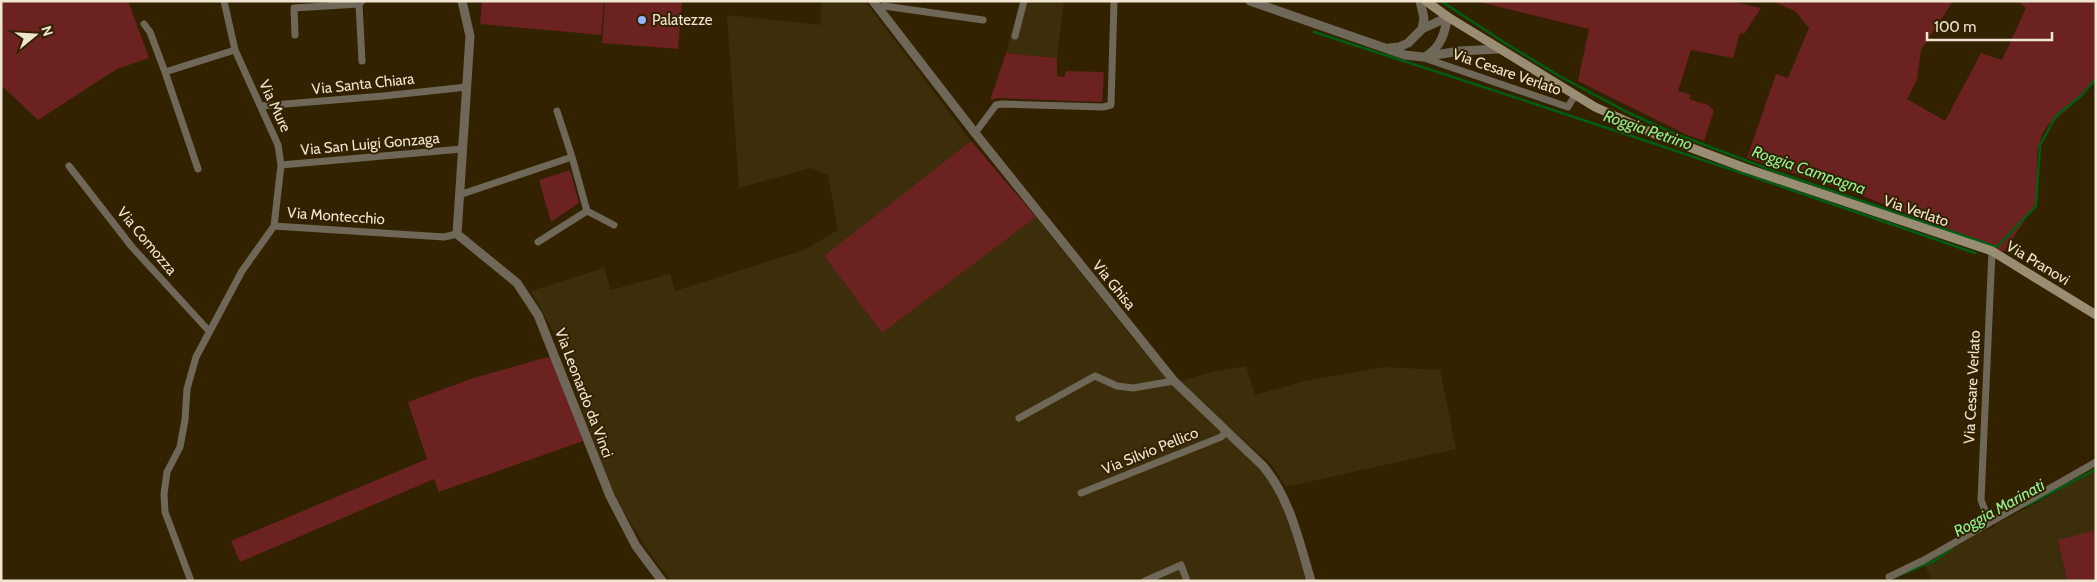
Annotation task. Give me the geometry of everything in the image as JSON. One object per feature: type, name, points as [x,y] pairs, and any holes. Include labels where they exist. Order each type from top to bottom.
[{"type":"main road","name":"Via Cesare Verlato","points":[[1426,1],[1448,17],[1595,108],[1658,135],[1745,168]]},
{"type":"main road","name":"Via Verlato","points":[[1745,168],[1992,251]]},
{"type":"main road","name":"Via Pranovi","points":[[1992,251],[2096,315]]},
{"type":"street","name":"Via Mure","points":[[224,1],[235,50],[262,106],[278,146],[281,165],[274,226]]},
{"type":"street","points":[[457,234],[470,36],[462,1]]},
{"type":"street","name":"Via Ghisa","points":[[873,1],[975,133],[1174,381],[1262,466],[1280,491],[1298,536],[1311,581]]},
{"type":"street","points":[[1015,36],[1024,1]]},
{"type":"street","points":[[975,133],[996,105],[1102,107],[1111,105],[1114,1]]},
{"type":"street","name":"Via Cesare Verlato","points":[[1250,1],[1405,55],[1423,57],[1568,107],[1575,95]]},
{"type":"street","points":[[1420,1],[1424,18],[1422,29]]},
{"type":"street","points":[[295,35],[294,8],[360,3],[362,61]]},
{"type":"street","points":[[879,9],[884,6],[983,20]]},
{"type":"street","points":[[1386,48],[1399,47],[1408,43],[1422,29],[1448,17]]},
{"type":"street","name":"Via Cesare Verlato","points":[[1423,57],[1437,48],[1442,40],[1448,17]]},
{"type":"street","points":[[144,24],[150,32],[165,72],[198,169]]},
{"type":"street","name":"Via Cesare Verlato","points":[[1423,57],[1460,51],[1499,48]]},
{"type":"street","points":[[165,72],[235,50]]},
{"type":"street","name":"Via Santa Chiara","points":[[262,106],[467,87]]},
{"type":"street","points":[[557,111],[588,211],[614,225]]},
{"type":"street","name":"Via San Luigi Gonzaga","points":[[281,165],[462,150]]},
{"type":"street","points":[[459,195],[572,157]]},
{"type":"street","name":"Via Comozza","points":[[69,166],[132,247],[209,331]]},
{"type":"street","points":[[538,242],[588,211]]},
{"type":"street","name":"Via Montecchio","points":[[191,581],[165,512],[164,494],[167,472],[180,447],[185,420],[187,389],[196,358],[242,271],[274,226],[444,237],[457,234]]},
{"type":"street","name":"Via Leonardo da Vinci","points":[[457,234],[517,284],[538,315],[610,496],[636,546],[662,581]]},
{"type":"street","name":"Via Cesare Verlato","points":[[1992,251],[1981,500],[1986,513],[1993,520]]},
{"type":"street","points":[[1019,418],[1095,376],[1117,386],[1133,388],[1174,381]]},
{"type":"street","name":"Via Silvio Pellico","points":[[1081,493],[1221,437],[1226,432]]},
{"type":"street","points":[[1889,577],[1924,560],[2096,462]]},
{"type":"street","points":[[1144,581],[1180,565],[1187,581]]},
{"type":"shaded area","points":[[1,1],[128,1],[149,58],[117,69],[38,120],[1,85]]},
{"type":"shaded area","points":[[482,1],[604,1],[601,35],[480,24]]},
{"type":"shaded area","name":"Palatezze","points":[[605,1],[682,1],[678,49],[602,43]]},
{"type":"shaded area","points":[[821,1],[865,1],[971,141],[859,232],[824,256],[882,332],[1036,217],[1135,341],[1173,384],[1249,456],[1273,485],[1286,513],[1306,581],[671,581],[646,548],[615,497],[558,340],[531,291],[604,268],[611,290],[670,274],[675,291],[804,250],[838,230],[828,175],[811,168],[739,188],[727,15],[821,25]]},
{"type":"shaded area","points":[[1020,1],[1064,1],[1057,58],[1006,53]]},
{"type":"shaded area","points":[[1476,1],[1730,1],[1761,8],[1744,34],[1740,33],[1733,58],[1691,50],[1678,91],[1691,95],[1689,99],[1708,105],[1714,110],[1704,141],[1685,134],[1578,81],[1589,29]]},
{"type":"shaded area","points":[[1772,1],[1953,1],[1921,50],[1917,80],[1907,99],[1945,121],[1981,53],[2002,60],[2026,8],[2017,1],[2096,1],[2096,80],[2069,108],[2049,124],[2042,134],[2037,153],[2038,200],[2004,252],[1863,196],[1747,158],[1776,74],[1788,78],[1809,28],[1795,11]]},
{"type":"shaded area","points":[[1006,53],[1057,58],[1057,76],[1064,77],[1066,71],[1104,72],[1102,102],[999,98],[990,100]]},
{"type":"shaded area","points":[[971,141],[1036,217],[882,333],[824,256]]},
{"type":"shaded area","points":[[570,170],[579,203],[551,222],[539,180]]},
{"type":"shaded area","points":[[551,356],[583,441],[439,492],[434,479],[240,562],[231,541],[427,459],[408,402],[474,378]]},
{"type":"shaded area","points":[[1246,366],[1255,395],[1305,381],[1384,367],[1440,370],[1456,449],[1286,487],[1272,465],[1195,397],[1181,381],[1215,371]]},
{"type":"shaded area","points":[[2096,468],[2096,530],[2058,541],[2067,581],[1932,581],[1924,563],[1977,534],[1994,527],[1997,523],[2037,503]]},
{"type":"shaded area","points":[[2096,530],[2096,581],[2067,581],[2058,540]]},
{"type":"waterway","name":"Roggia Campagna","points":[[1441,1],[1561,77],[1629,113],[1671,132],[1776,172],[1997,247],[2036,206],[2040,145],[2056,116],[2081,96],[2096,79]]},
{"type":"waterway","name":"Roggia Petrino","points":[[1314,32],[1810,196],[1975,253]]},
{"type":"waterway","name":"Roggia Marinati","points":[[2026,506],[2096,469]]},
{"type":"waterway","name":"Roggia Marinati","points":[[1895,577],[1936,560],[1952,548]]},
{"type":"place","name":"Palatezze","points":[[642,20]]}]
